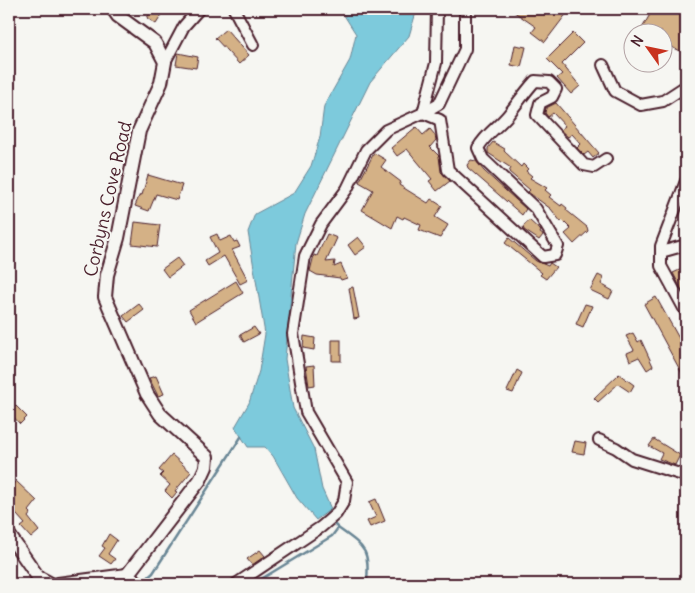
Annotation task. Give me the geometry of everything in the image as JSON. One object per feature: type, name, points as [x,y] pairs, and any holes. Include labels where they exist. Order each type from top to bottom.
[{"type":"main road","points":[[113,9],[118,16],[155,43],[165,62]]},
{"type":"main road","name":"Corbyns Cove Road","points":[[134,580],[200,480],[206,467],[207,457],[160,414],[147,394],[105,297],[106,274],[118,238],[137,139],[161,84],[165,62]]},
{"type":"main road","points":[[9,535],[38,577],[51,584]]},
{"type":"main road","points":[[58,584],[134,580]]},
{"type":"street","points":[[165,62],[184,26],[200,9]]},
{"type":"street","points":[[234,9],[253,45]]},
{"type":"street","points":[[423,113],[436,63],[436,9]]},
{"type":"street","points":[[236,584],[320,527],[336,514],[344,501],[347,482],[306,412],[293,334],[305,256],[320,224],[347,189],[366,150],[386,130],[439,104],[465,49],[465,9]]},
{"type":"street","points":[[603,66],[615,91],[641,105],[663,101],[686,86]]},
{"type":"street","points":[[423,113],[440,120],[448,170],[543,257],[555,255],[558,246],[536,208],[483,159],[478,148],[484,138],[507,116],[519,98],[535,81],[549,82],[556,89],[552,97],[540,103],[536,115],[584,165],[594,167],[606,159]]},
{"type":"street","points":[[686,181],[661,246],[661,266],[686,312]]},
{"type":"street","points":[[661,252],[686,245]]},
{"type":"street","points":[[599,440],[616,448],[632,459],[686,476]]},
{"type":"water","points":[[340,9],[417,9],[409,36],[370,82],[305,214],[296,243],[285,359],[293,408],[314,449],[322,489],[331,509],[316,520],[297,498],[273,456],[265,447],[248,447],[235,427],[249,403],[259,371],[265,334],[248,232],[255,214],[294,193],[311,166],[320,137],[324,106],[350,60],[356,34]]},
{"type":"building","points":[[152,9],[163,13],[156,24],[147,18]]},
{"type":"building","points":[[510,9],[570,9],[545,42],[532,32],[536,27]]},
{"type":"building","points":[[653,9],[686,9],[686,49],[684,53],[672,48],[672,22],[646,22]]},
{"type":"building","points":[[226,29],[249,55],[239,64],[215,38]]},
{"type":"building","points":[[573,33],[583,43],[562,64],[580,86],[571,94],[557,78],[562,74],[547,59]]},
{"type":"building","points":[[515,45],[526,47],[521,67],[511,65]]},
{"type":"building","points":[[178,53],[198,57],[196,68],[176,65]]},
{"type":"building","points":[[556,103],[599,153],[593,158],[588,152],[584,155],[577,148],[581,144],[572,134],[568,137],[560,130],[565,126],[553,113],[548,117],[545,113],[546,108]]},
{"type":"building","points":[[416,127],[423,135],[430,129],[435,135],[436,140],[430,147],[439,156],[441,172],[450,181],[437,191],[429,181],[432,179],[407,149],[397,156],[391,148]]},
{"type":"building","points":[[493,142],[505,149],[504,151],[521,167],[523,164],[528,169],[526,171],[532,176],[530,178],[547,188],[545,190],[551,195],[549,197],[561,206],[562,204],[567,208],[566,210],[587,227],[588,231],[574,244],[565,234],[571,229],[562,220],[561,222],[551,209],[528,192],[530,190],[509,172],[511,168],[488,153],[488,148]]},
{"type":"building","points":[[374,153],[386,160],[381,167],[401,182],[399,185],[428,203],[431,199],[442,206],[435,217],[448,225],[440,238],[419,230],[421,225],[404,217],[403,219],[397,216],[392,228],[362,210],[373,190],[359,182]]},
{"type":"building","points":[[471,160],[476,161],[484,171],[526,209],[522,215],[468,168],[467,165]]},
{"type":"building","points":[[148,175],[182,185],[177,200],[156,194],[149,211],[135,206],[140,194],[142,195]]},
{"type":"building","points":[[529,220],[543,235],[539,240],[524,230],[523,227]]},
{"type":"building","points":[[135,222],[160,225],[157,247],[132,244]]},
{"type":"building","points":[[217,234],[220,241],[231,236],[234,242],[237,241],[240,247],[232,250],[248,280],[240,284],[224,256],[208,266],[205,261],[218,253],[210,237]]},
{"type":"building","points":[[327,234],[337,238],[326,262],[335,261],[334,267],[341,264],[347,278],[341,280],[340,278],[317,275],[310,271],[314,255],[317,256]]},
{"type":"building","points":[[358,237],[366,247],[355,255],[348,245]]},
{"type":"building","points":[[509,238],[536,261],[548,266],[550,263],[556,267],[546,279],[540,275],[542,273],[505,243]]},
{"type":"building","points":[[177,258],[183,266],[168,277],[162,269]]},
{"type":"building","points":[[686,267],[686,298],[673,273]]},
{"type":"building","points":[[598,275],[604,278],[601,284],[613,291],[609,299],[590,290]]},
{"type":"building","points":[[236,281],[243,293],[196,322],[189,310]]},
{"type":"building","points":[[353,287],[359,318],[354,319],[349,288]]},
{"type":"building","points":[[656,297],[686,351],[686,381],[644,304]]},
{"type":"building","points":[[139,304],[144,310],[128,322],[123,316]]},
{"type":"building","points":[[585,304],[592,306],[583,327],[576,324]]},
{"type":"building","points":[[254,327],[259,334],[244,342],[240,335]]},
{"type":"building","points":[[633,333],[638,342],[641,340],[653,366],[647,370],[639,357],[630,361],[627,353],[634,350],[626,336]]},
{"type":"building","points":[[304,336],[315,338],[314,350],[303,348]]},
{"type":"building","points":[[332,340],[341,340],[341,361],[332,361]]},
{"type":"building","points":[[314,365],[315,385],[309,386],[306,366]]},
{"type":"building","points":[[517,370],[522,373],[513,393],[507,391]]},
{"type":"building","points":[[619,374],[634,385],[630,392],[618,384],[598,402],[594,398]]},
{"type":"building","points":[[156,376],[164,394],[158,396],[149,378]]},
{"type":"building","points":[[9,399],[27,417],[20,424],[9,412]]},
{"type":"building","points":[[654,439],[680,455],[675,465],[659,459],[662,453],[649,446]]},
{"type":"building","points":[[575,441],[586,443],[584,454],[572,452]]},
{"type":"building","points":[[172,455],[191,472],[175,491],[177,492],[172,498],[165,491],[170,485],[160,476],[163,473],[159,470]]},
{"type":"building","points":[[16,481],[37,501],[29,511],[31,513],[28,517],[39,531],[31,538],[21,527],[25,524],[9,506],[9,489]]},
{"type":"building","points":[[376,499],[385,521],[370,527],[367,521],[376,517],[369,502]]},
{"type":"building","points":[[109,534],[117,540],[108,554],[115,559],[111,564],[99,556],[105,548],[102,546]]},
{"type":"building","points":[[260,550],[265,556],[252,565],[247,559]]},
{"type":"waterway","points":[[144,581],[153,573],[241,437]]},
{"type":"waterway","points":[[253,584],[332,536],[338,528],[332,522]]},
{"type":"waterway","points":[[338,528],[355,541],[364,551],[367,563],[367,584]]}]
